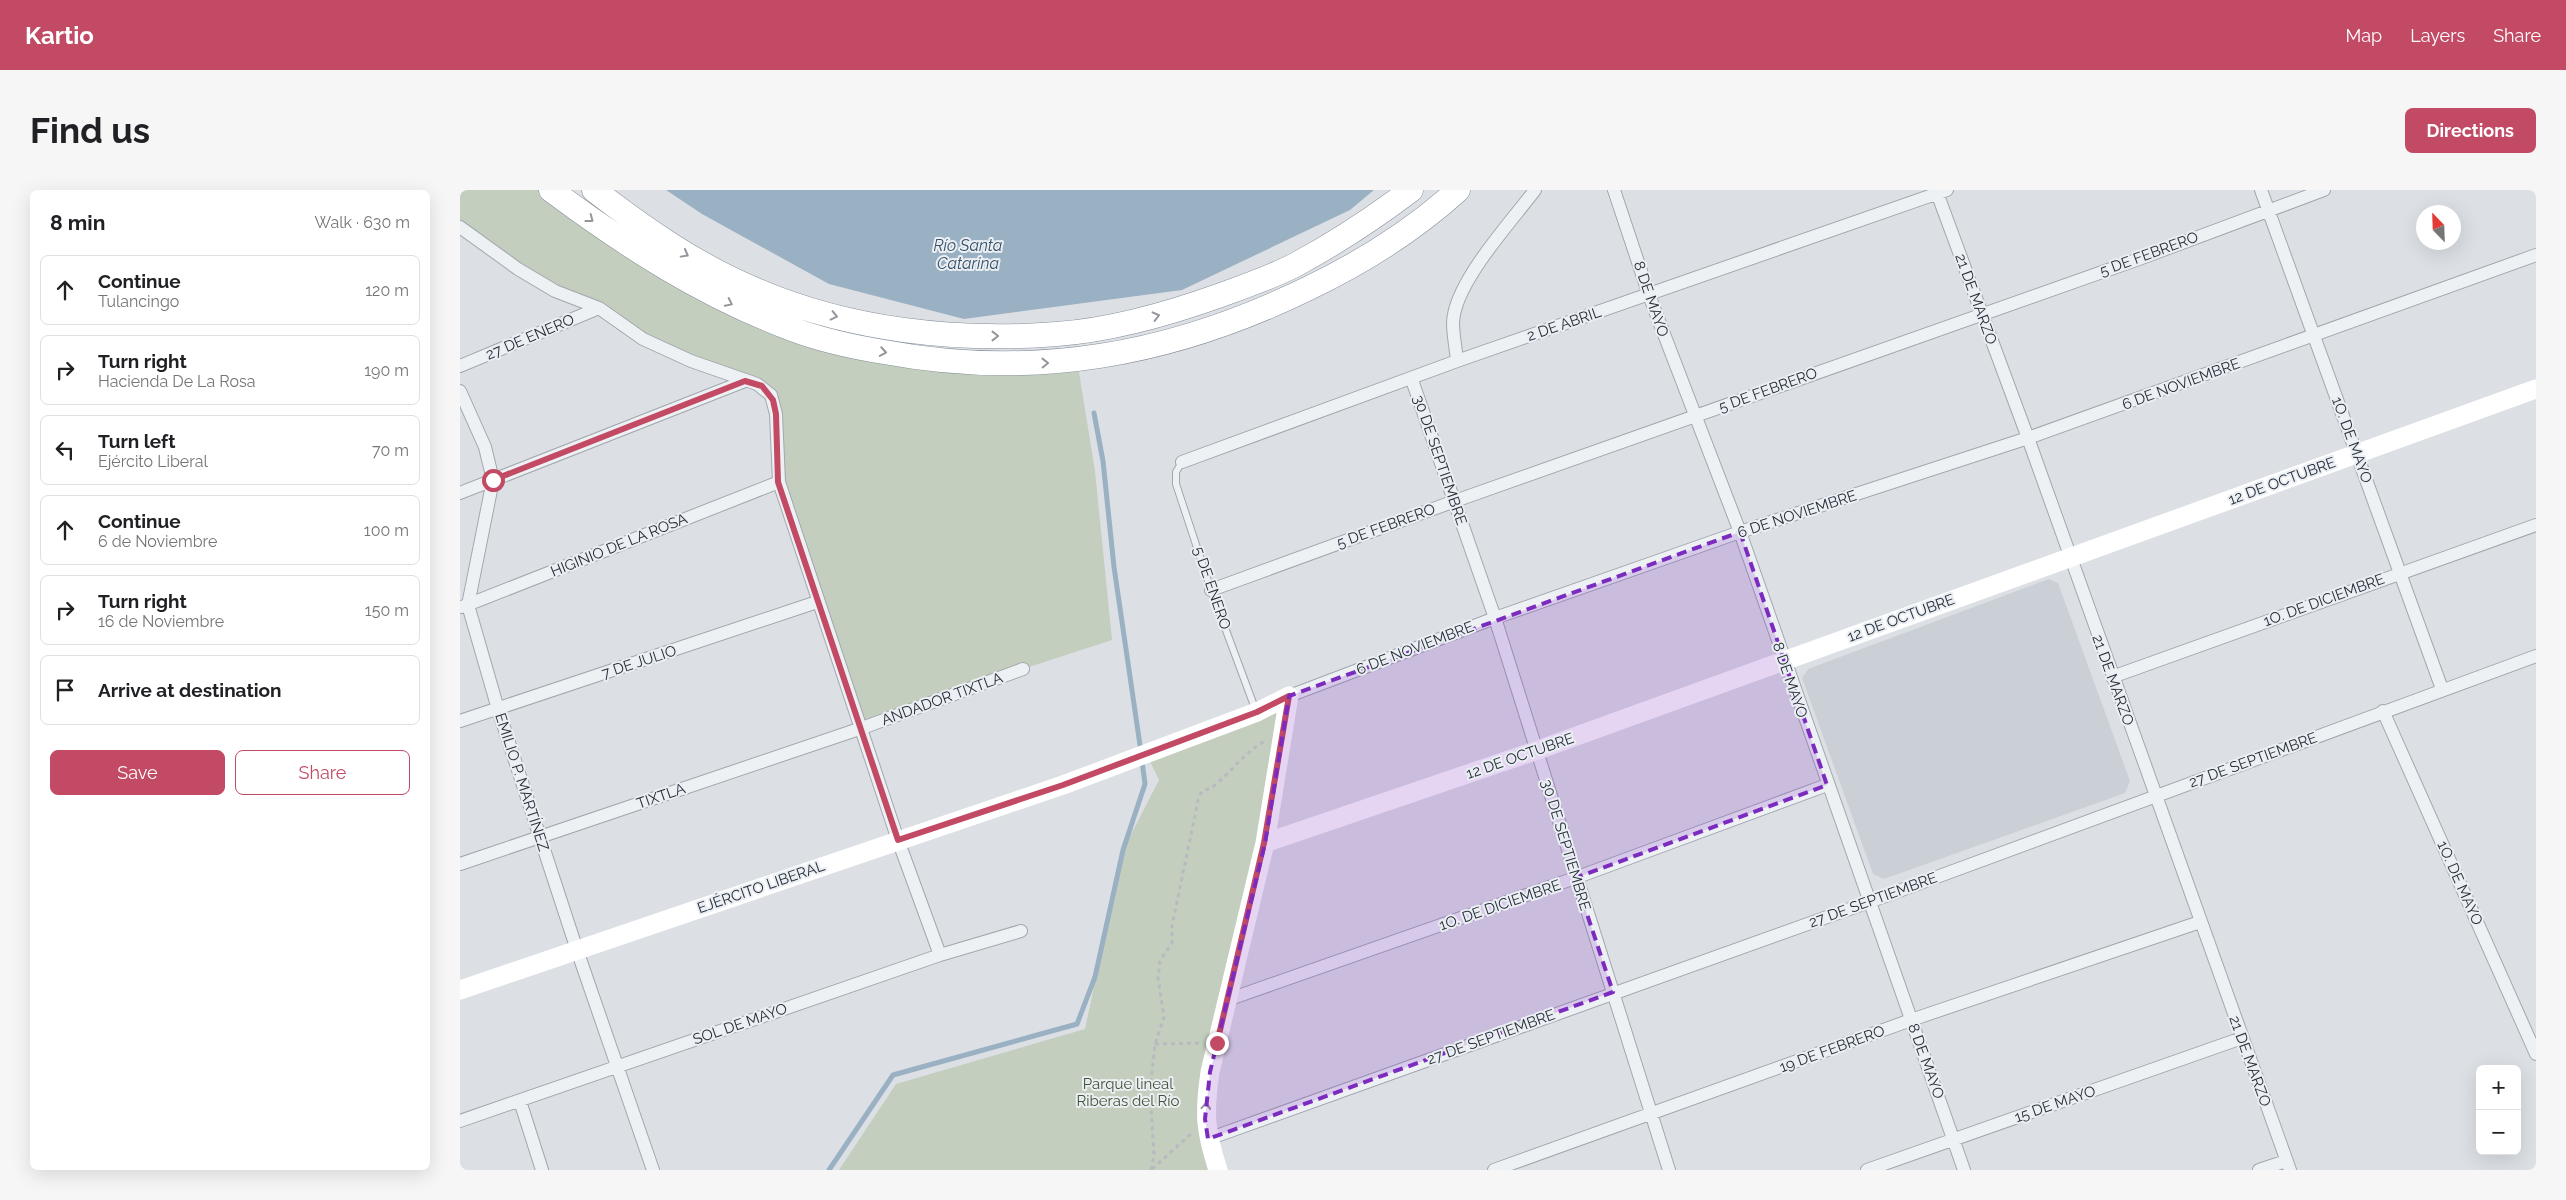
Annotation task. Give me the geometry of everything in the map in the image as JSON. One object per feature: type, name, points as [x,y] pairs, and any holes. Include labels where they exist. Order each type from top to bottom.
[{"type":"highway","points":[[551,190],[602,228],[681,278],[734,305],[794,330],[857,348],[920,359],[991,364],[1058,363],[1125,353],[1193,336],[1271,307],[1348,269],[1397,239],[1437,209],[1458,190]]},
{"type":"highway","points":[[594,190],[682,254],[756,290],[812,311],[873,325],[932,332],[992,336],[1058,334],[1121,324],[1178,310],[1294,265],[1370,221],[1411,190]]},
{"type":"street","points":[[1458,361],[1453,323],[1456,306],[1465,286],[1535,190]]},
{"type":"street","name":"8 DE MAYO","points":[[1614,190],[1649,295],[1694,417],[1740,532],[1827,785],[1964,1170]]},
{"type":"street","name":"1O. DE MAYO","points":[[2261,190],[2442,689]]},
{"type":"street","name":"5 DE FEBRERO","points":[[1212,590],[1455,501],[2139,259],[2324,190]]},
{"type":"street","name":"2 DE ABRIL","points":[[1182,462],[1412,380],[1458,361],[1940,191]]},
{"type":"street","name":"21 DE MARZO","points":[[1940,191],[1982,314],[2028,438],[2068,558],[2288,1165]]},
{"type":"street","points":[[460,227],[518,269],[555,291],[599,308],[643,339],[668,352],[766,390],[773,400],[776,414],[778,482],[898,840],[940,955]]},
{"type":"street","name":"6 DE NOVIEMBRE","points":[[1063,785],[1257,712],[1289,696],[1495,618],[1740,532],[2028,438],[2536,255]]},
{"type":"street","name":"27 DE ENERO","points":[[460,366],[599,308]]},
{"type":"street","name":"30 DE SEPTIEMBRE","points":[[1412,380],[1495,618],[1538,750],[1576,878],[1669,1170]]},
{"type":"street","points":[[460,493],[745,381]]},
{"type":"street","name":"12 DE OCTUBRE","points":[[1264,843],[1538,750],[2536,389]]},
{"type":"street","name":"EMILIO P. MARTÍNEZ","points":[[460,391],[485,447],[493,480],[464,607],[577,950],[653,1170]]},
{"type":"street","name":"HIGINIO DE LA ROSA","points":[[464,607],[778,482]]},
{"type":"street","name":"1O. DE DICIEMBRE","points":[[2112,677],[2536,525]]},
{"type":"street","name":"7 DE JULIO","points":[[460,721],[817,602]]},
{"type":"street","name":"27 DE SEPTIEMBRE","points":[[1208,1139],[1613,992],[1869,902],[2442,689],[2536,656]]},
{"type":"street","name":"ANDADOR TIXTLA","points":[[862,728],[1023,669]]},
{"type":"street","points":[[1218,1170],[1208,1139],[1205,1119],[1209,1080],[1264,843],[1289,696]]},
{"type":"street","name":"1O. DE MAYO","points":[[2383,711],[2536,1054]]},
{"type":"street","name":"TIXTLA","points":[[460,864],[862,728]]},
{"type":"street","name":"EJÉRCITO LIBERAL","points":[[460,990],[1063,785]]},
{"type":"street","name":"1O. DE DICIEMBRE","points":[[1227,1000],[1576,878],[1827,785]]},
{"type":"street","name":"19 DE FEBRERO","points":[[1494,1170],[1911,1020],[2200,922]]},
{"type":"street","name":"SOL DE MAYO","points":[[460,1122],[940,955],[1021,932]]},
{"type":"street","name":"15 DE MAYO","points":[[1867,1170],[2242,1038]]},
{"type":"street","points":[[520,1102],[542,1170]]},
{"type":"street","points":[[2259,1170],[2288,1165]]},
{"type":"lane","name":"5 DE ENERO","points":[[1182,462],[1176,472],[1176,484],[1212,590],[1257,712]]},
{"type":"path","points":[[1151,1170],[1154,1155],[1150,1089],[1155,1044],[1164,1017],[1158,978],[1160,961],[1172,942],[1172,926],[1199,796],[1202,791],[1214,786],[1256,746],[1283,731]]},
{"type":"path","points":[[1155,1044],[1217,1043]]},
{"type":"path","points":[[1151,1170],[1205,1119]]},
{"type":"highlighted area","points":[[1740,532],[1827,785],[1575,878],[1613,992],[1208,1139],[1205,1119],[1210,1072],[1265,843],[1289,696]]},
{"type":"shaded area","points":[[2049,579],[2058,583],[2130,781],[2125,793],[1884,879],[1873,874],[1802,678],[1808,669]]},
{"type":"green space","points":[[460,190],[555,190],[825,339],[1077,360],[1095,471],[1112,640],[1023,669],[862,728],[779,482],[776,414],[766,390],[555,291],[460,225]]},
{"type":"green space","name":"Parque lineal Riberas del Río","points":[[1289,696],[1210,1072],[1218,1170],[839,1170],[896,1084],[1085,1029],[1123,850],[1159,780],[1146,753]]},
{"type":"water","name":"Río Santa Catarina","points":[[666,190],[1374,190],[1350,210],[1182,290],[964,319],[829,284],[702,214]]},
{"type":"waterway","points":[[1094,413],[1103,461],[1114,567],[1141,752]]},
{"type":"waterway","points":[[829,1170],[893,1075],[1077,1024],[1095,977],[1123,850],[1145,784],[1142,761]]},
{"type":"route","points":[[493,480],[745,381],[762,386],[770,395],[775,406],[778,482],[898,840],[1063,785],[1257,712],[1289,696],[1264,843],[1217,1043]]}]
